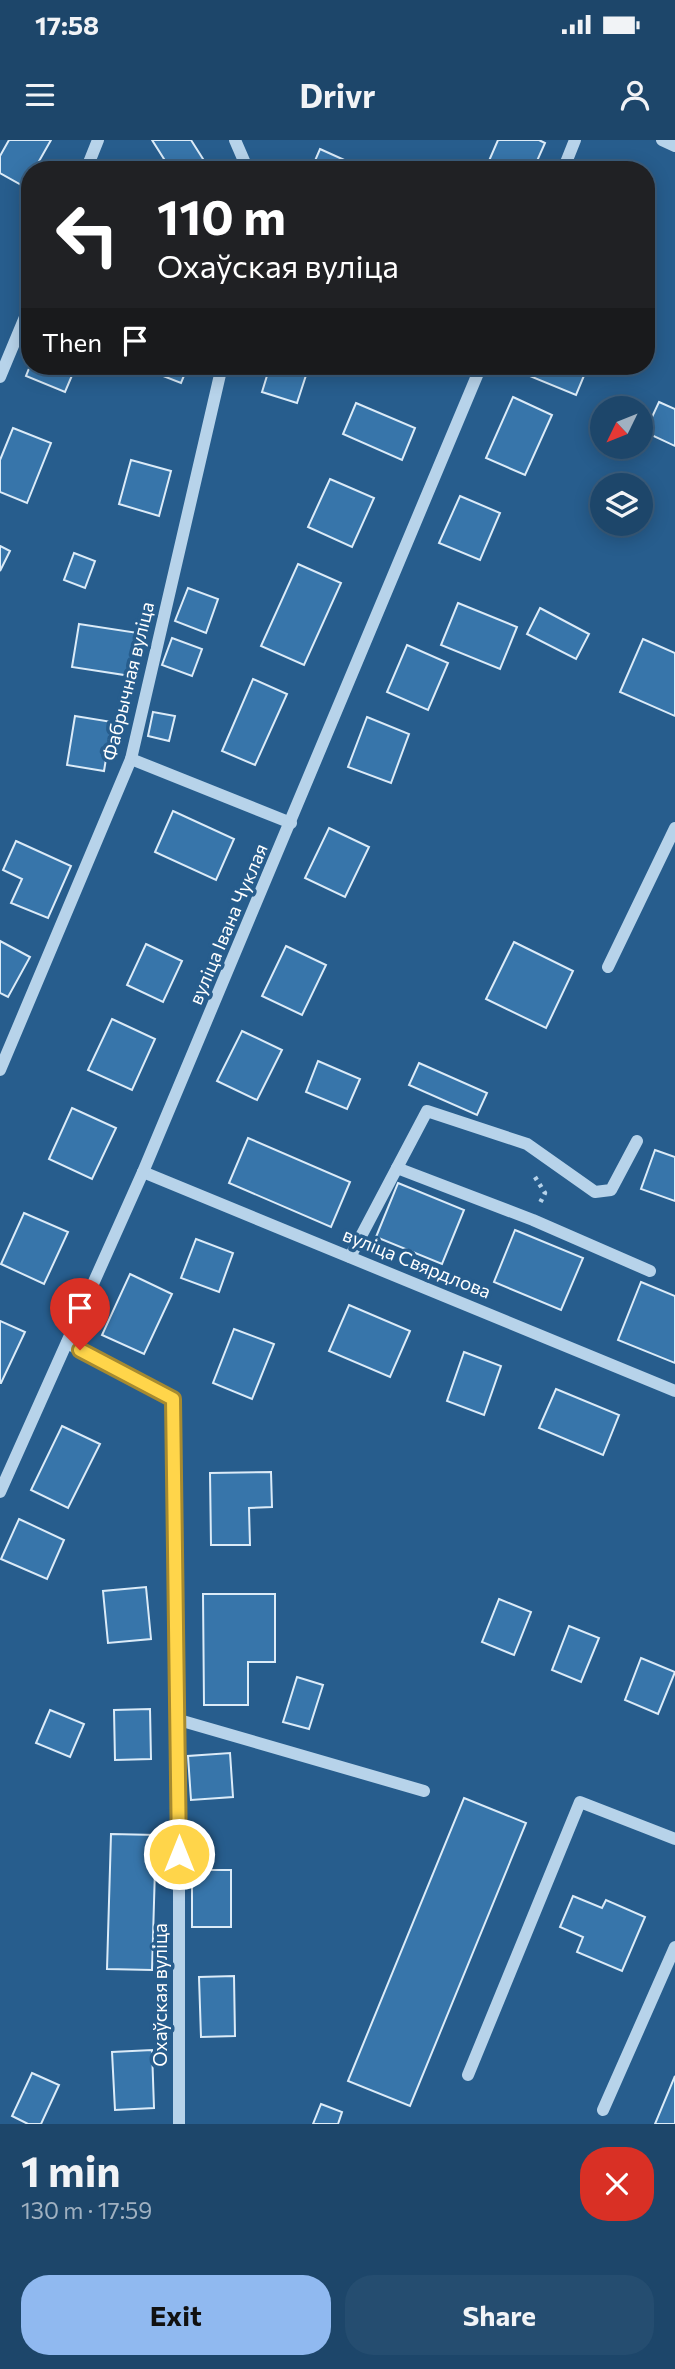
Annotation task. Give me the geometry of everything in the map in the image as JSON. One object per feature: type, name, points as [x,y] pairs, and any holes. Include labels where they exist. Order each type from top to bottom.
[{"type":"street","points":[[90,161],[98,140]]},
{"type":"street","points":[[235,140],[244,161]]},
{"type":"street","points":[[567,161],[575,140]]},
{"type":"street","points":[[662,140],[675,146]]},
{"type":"street","points":[[0,377],[21,327]]},
{"type":"street","name":"Фабрычная вуліца","points":[[0,1070],[131,759],[220,375]]},
{"type":"street","name":"вуліца Івана Чуклая","points":[[0,1493],[143,1172],[477,375]]},
{"type":"street","points":[[131,759],[291,822]]},
{"type":"street","points":[[608,967],[675,828]]},
{"type":"street","points":[[350,1257],[427,1111],[527,1144],[595,1192],[611,1189],[637,1140]]},
{"type":"street","points":[[397,1168],[533,1220],[650,1271]]},
{"type":"street","name":"вуліца Свярдлова","points":[[143,1172],[675,1391]]},
{"type":"street","name":"Охаўская вуліца","points":[[67,1343],[173,1399],[179,1720],[179,2124]]},
{"type":"street","points":[[179,1720],[424,1791]]},
{"type":"street","points":[[468,2075],[580,1802],[675,1839]]},
{"type":"street","points":[[603,2110],[675,1947]]},
{"type":"path","points":[[527,1144],[533,1173],[545,1193],[533,1220]]},
{"type":"building","points":[[9,140],[51,140],[39,161],[21,161],[21,185],[0,173],[0,156]]},
{"type":"building","points":[[152,140],[191,140],[204,161],[165,161]]},
{"type":"building","points":[[498,140],[539,140],[545,143],[537,161],[489,161]]},
{"type":"building","points":[[320,149],[347,161],[315,161]]},
{"type":"building","points":[[26,375],[72,375],[65,392]]},
{"type":"building","points":[[160,375],[184,375],[181,383]]},
{"type":"building","points":[[267,375],[306,375],[297,403],[262,392]]},
{"type":"building","points":[[527,375],[584,375],[576,395]]},
{"type":"building","points":[[513,397],[552,415],[525,475],[486,458]]},
{"type":"building","points":[[659,402],[675,409],[675,446],[653,436],[653,415]]},
{"type":"building","points":[[356,403],[415,428],[402,460],[343,434]]},
{"type":"building","points":[[13,428],[51,443],[27,503],[0,492],[0,460]]},
{"type":"building","points":[[131,460],[171,471],[159,516],[119,504]]},
{"type":"building","points":[[330,479],[374,498],[352,547],[308,527]]},
{"type":"building","points":[[460,496],[500,513],[480,560],[439,543]]},
{"type":"building","points":[[0,546],[10,551],[0,571]]},
{"type":"building","points":[[74,553],[95,561],[85,588],[64,580]]},
{"type":"building","points":[[298,564],[341,583],[304,665],[261,646]]},
{"type":"building","points":[[188,588],[218,599],[206,633],[175,621]]},
{"type":"building","points":[[458,603],[517,627],[500,669],[441,645]]},
{"type":"building","points":[[540,608],[589,634],[576,659],[527,634]]},
{"type":"building","points":[[79,624],[138,633],[131,676],[72,667]]},
{"type":"building","points":[[172,638],[202,649],[192,676],[162,665]]},
{"type":"building","points":[[643,639],[675,653],[675,716],[620,692]]},
{"type":"building","points":[[407,645],[448,663],[428,710],[387,692]]},
{"type":"building","points":[[253,679],[287,694],[255,765],[222,751]]},
{"type":"building","points":[[153,712],[175,716],[169,741],[148,736]]},
{"type":"building","points":[[75,716],[112,722],[104,771],[67,765]]},
{"type":"building","points":[[367,717],[409,734],[391,783],[348,767]]},
{"type":"building","points":[[173,811],[234,839],[216,880],[155,852]]},
{"type":"building","points":[[329,828],[369,847],[345,897],[305,878]]},
{"type":"building","points":[[16,841],[71,866],[48,918],[11,903],[22,879],[3,870]]},
{"type":"building","points":[[0,941],[30,957],[8,997],[0,993]]},
{"type":"building","points":[[514,942],[573,971],[546,1028],[486,999]]},
{"type":"building","points":[[146,944],[182,961],[163,1002],[127,985]]},
{"type":"building","points":[[286,946],[326,965],[302,1015],[262,996]]},
{"type":"building","points":[[112,1019],[155,1039],[132,1090],[88,1070]]},
{"type":"building","points":[[242,1031],[282,1050],[257,1100],[217,1081]]},
{"type":"building","points":[[318,1061],[360,1079],[347,1109],[306,1092]]},
{"type":"building","points":[[419,1063],[487,1093],[477,1115],[409,1085]]},
{"type":"building","points":[[72,1108],[116,1128],[92,1179],[49,1159]]},
{"type":"building","points":[[248,1138],[350,1182],[331,1227],[229,1183]]},
{"type":"building","points":[[655,1150],[675,1157],[675,1201],[641,1189]]},
{"type":"building","points":[[398,1183],[464,1210],[442,1264],[376,1237]]},
{"type":"building","points":[[24,1213],[68,1232],[44,1284],[1,1264]]},
{"type":"building","points":[[515,1230],[583,1258],[561,1310],[494,1282]]},
{"type":"building","points":[[196,1239],[233,1253],[219,1292],[181,1278]]},
{"type":"building","points":[[130,1274],[172,1294],[144,1354],[102,1335]]},
{"type":"building","points":[[641,1282],[675,1296],[675,1363],[618,1340]]},
{"type":"building","points":[[349,1305],[410,1331],[390,1377],[329,1351]]},
{"type":"building","points":[[0,1321],[25,1332],[1,1383],[0,1383]]},
{"type":"building","points":[[234,1329],[274,1344],[252,1399],[213,1383]]},
{"type":"building","points":[[464,1352],[501,1366],[484,1415],[447,1401]]},
{"type":"building","points":[[556,1389],[619,1415],[603,1455],[539,1428]]},
{"type":"building","points":[[62,1426],[100,1444],[68,1508],[31,1490]]},
{"type":"building","points":[[271,1472],[272,1507],[249,1508],[250,1545],[211,1545],[210,1473]]},
{"type":"building","points":[[19,1519],[64,1540],[47,1579],[1,1559]]},
{"type":"building","points":[[146,1587],[151,1639],[108,1643],[103,1591]]},
{"type":"building","points":[[203,1594],[275,1594],[275,1662],[248,1662],[248,1705],[204,1705]]},
{"type":"building","points":[[499,1599],[531,1612],[514,1655],[482,1642]]},
{"type":"building","points":[[569,1626],[599,1638],[581,1682],[552,1670]]},
{"type":"building","points":[[641,1658],[675,1672],[658,1714],[625,1700]]},
{"type":"building","points":[[297,1677],[323,1685],[309,1729],[283,1722]]},
{"type":"building","points":[[150,1709],[151,1759],[115,1760],[114,1710]]},
{"type":"building","points":[[50,1710],[84,1724],[70,1757],[36,1743]]},
{"type":"building","points":[[230,1753],[233,1797],[191,1800],[188,1756]]},
{"type":"building","points":[[464,1798],[526,1823],[410,2106],[348,2081]]},
{"type":"building","points":[[111,1834],[156,1835],[152,1970],[107,1969]]},
{"type":"building","points":[[192,1870],[231,1870],[231,1927],[192,1927]]},
{"type":"building","points":[[573,1896],[602,1908],[606,1900],[645,1917],[622,1971],[577,1952],[583,1937],[560,1927]]},
{"type":"building","points":[[234,1976],[235,2036],[201,2037],[199,1977]]},
{"type":"building","points":[[152,2050],[154,2108],[115,2110],[112,2052]]},
{"type":"building","points":[[32,2073],[59,2085],[41,2124],[28,2124],[12,2116]]},
{"type":"building","points":[[675,2076],[675,2124],[655,2124]]},
{"type":"building","points":[[321,2104],[342,2112],[338,2124],[313,2124]]},
{"type":"route","points":[[80,1350],[173,1399],[179,1854]]}]
